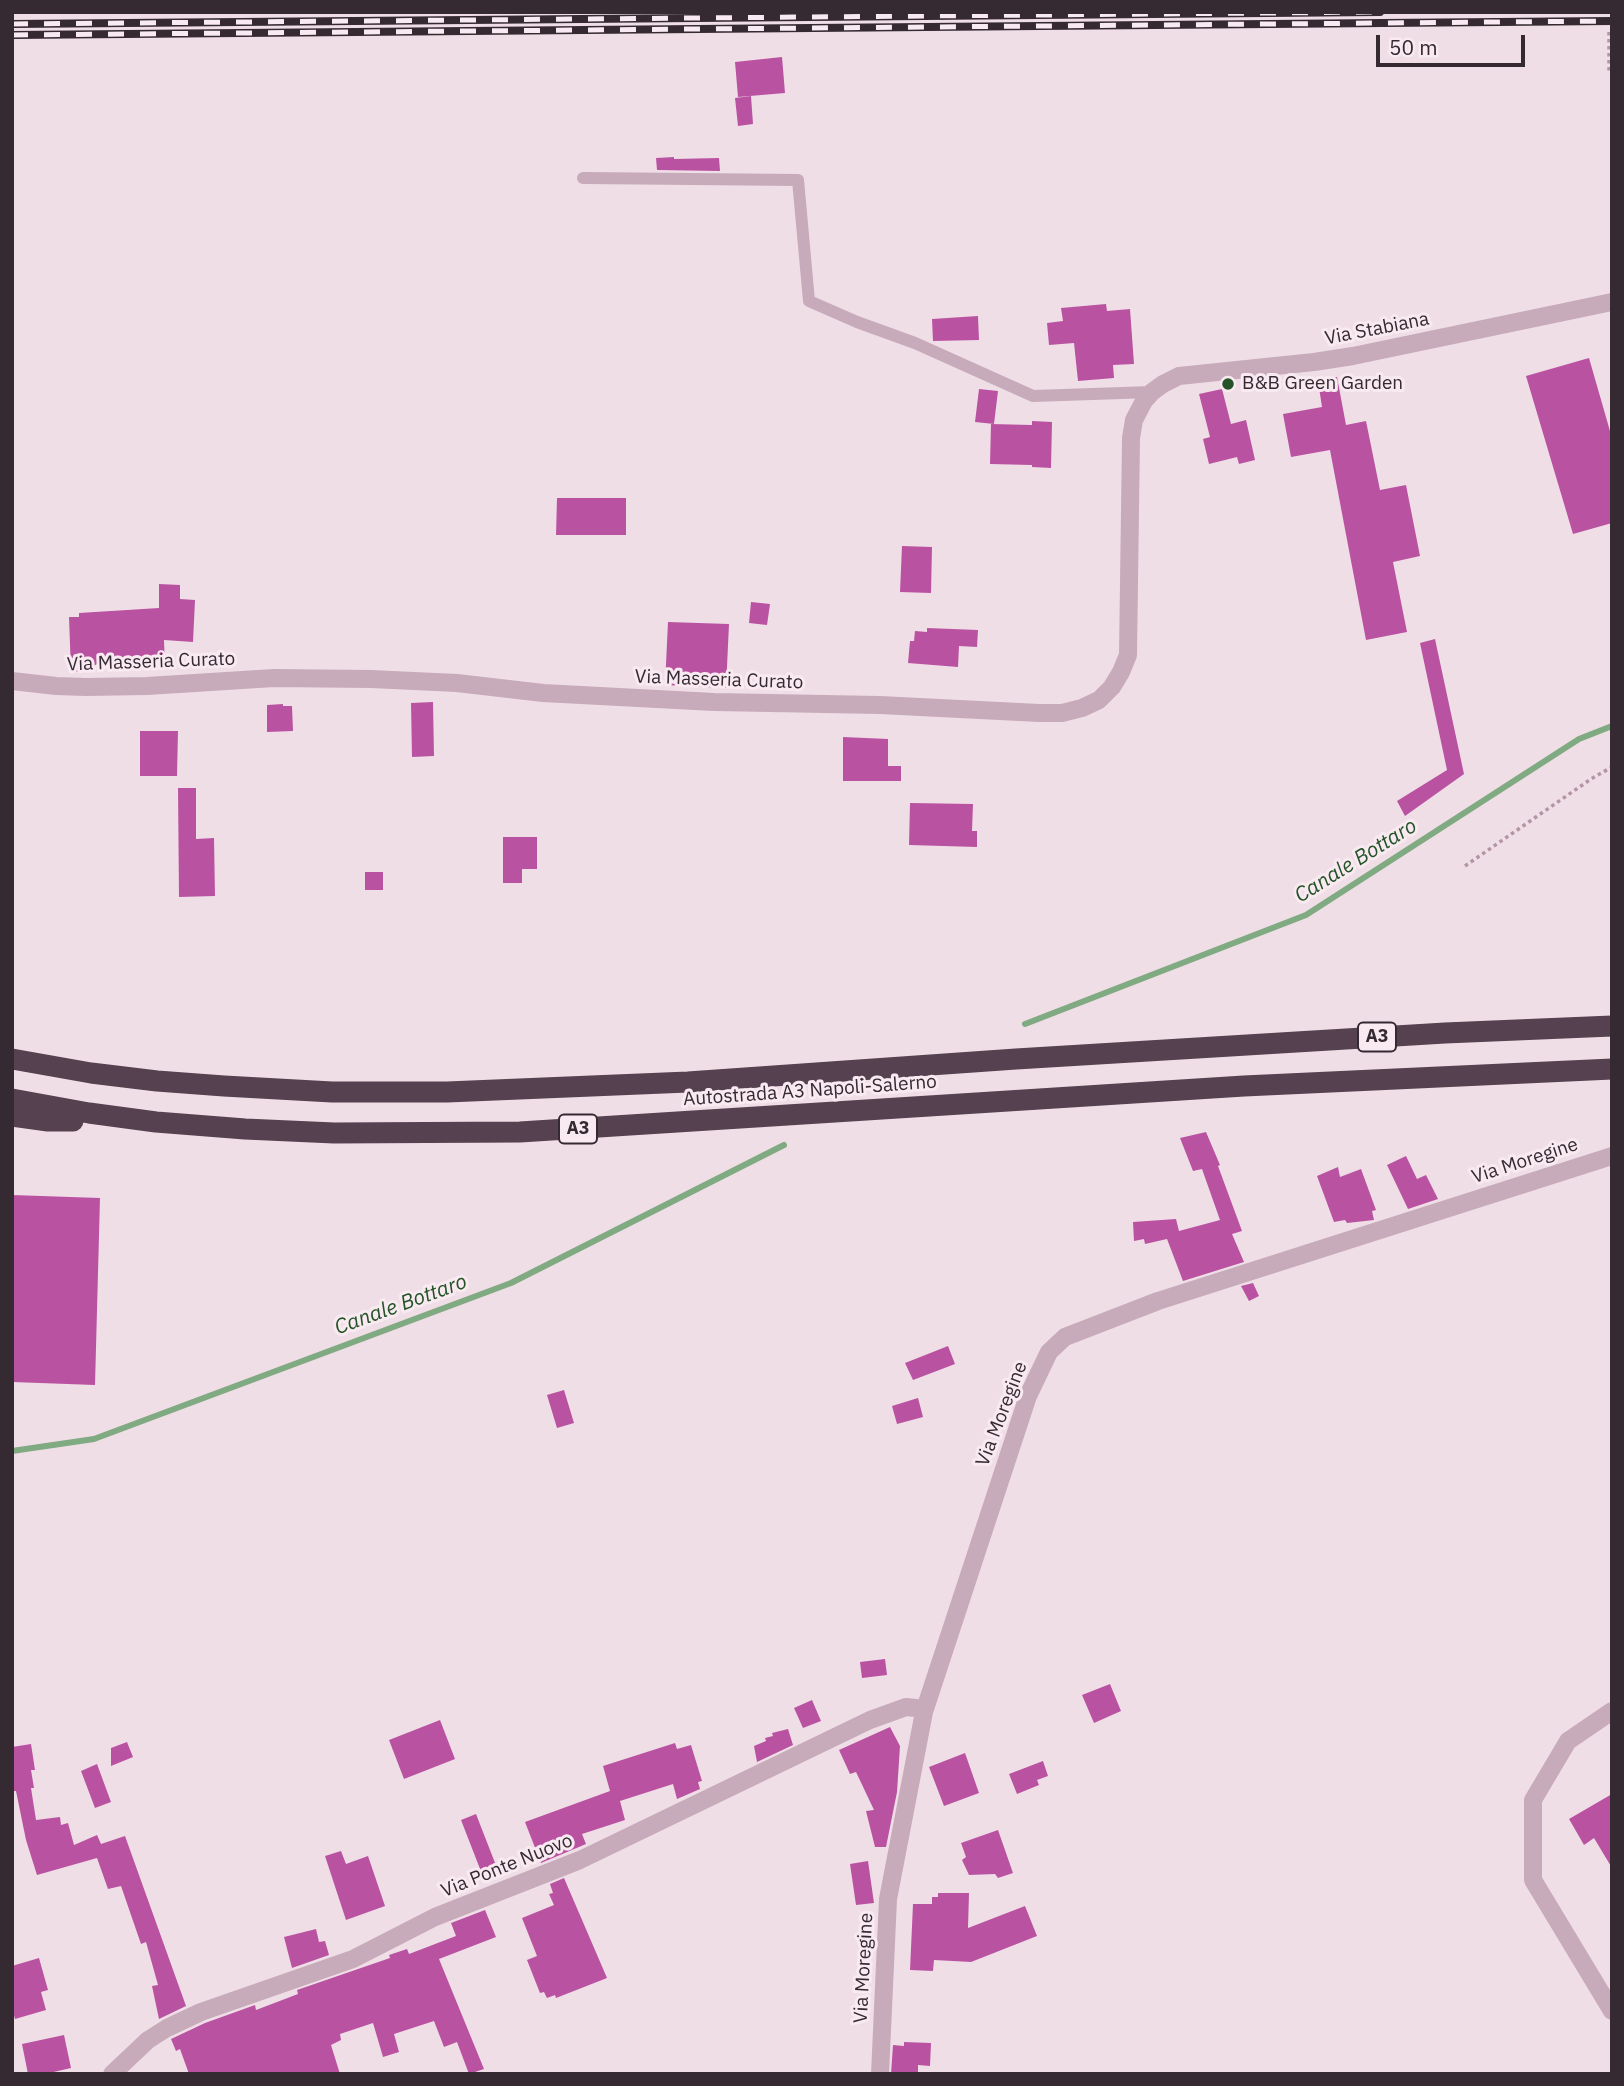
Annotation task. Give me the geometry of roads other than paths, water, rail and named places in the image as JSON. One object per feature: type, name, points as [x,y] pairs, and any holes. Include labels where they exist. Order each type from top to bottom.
[{"type":"highway","name":"Autostrada A3 Napoli-Salerno","points":[[12,1059],[118,1076],[224,1086],[332,1092],[447,1092],[688,1082],[1431,1034],[1612,1026]]},
{"type":"highway","name":"Autostrada A3 Napoli-Salerno","points":[[12,1099],[156,1122],[245,1129],[334,1133],[520,1132],[1231,1087],[1612,1069]]},
{"type":"highway","points":[[12,1116],[48,1121],[156,1122]]},
{"type":"street","name":"Via Stabiana","points":[[1152,392],[1180,376],[1353,356],[1612,302]]},
{"type":"street","name":"Via Masseria Curato","points":[[12,681],[86,687],[274,678],[371,679],[457,683],[542,694],[714,702],[880,705],[1040,713],[1062,713],[1083,708],[1099,700],[1112,687],[1128,655],[1131,438],[1134,420],[1152,392]]},
{"type":"street","name":"Via Moregine","points":[[880,2074],[888,1899],[924,1712],[1028,1396],[1049,1352],[1065,1337],[1158,1301],[1612,1156]]},
{"type":"street","name":"Via Ponte Nuovo","points":[[108,2073],[148,2040],[201,2012],[353,1959],[435,1917],[580,1860],[870,1720],[906,1707],[924,1712]]},
{"type":"street","points":[[1612,1711],[1568,1741],[1533,1800],[1533,1880],[1612,2011]]},
{"type":"lane","points":[[583,178],[798,180],[809,301],[915,343],[1033,396],[1152,392]]},
{"type":"waterway","name":"Canale Bottaro","points":[[1025,1024],[1306,915],[1579,739],[1612,726]]},
{"type":"waterway","name":"Canale Bottaro","points":[[12,1451],[94,1439],[511,1283],[784,1145]]},
{"type":"railway","points":[[12,24],[1380,12]]},
{"type":"railway","points":[[12,35],[1612,21]]},
{"type":"place","name":"B&B Green Garden","points":[[1228,384]]}]
